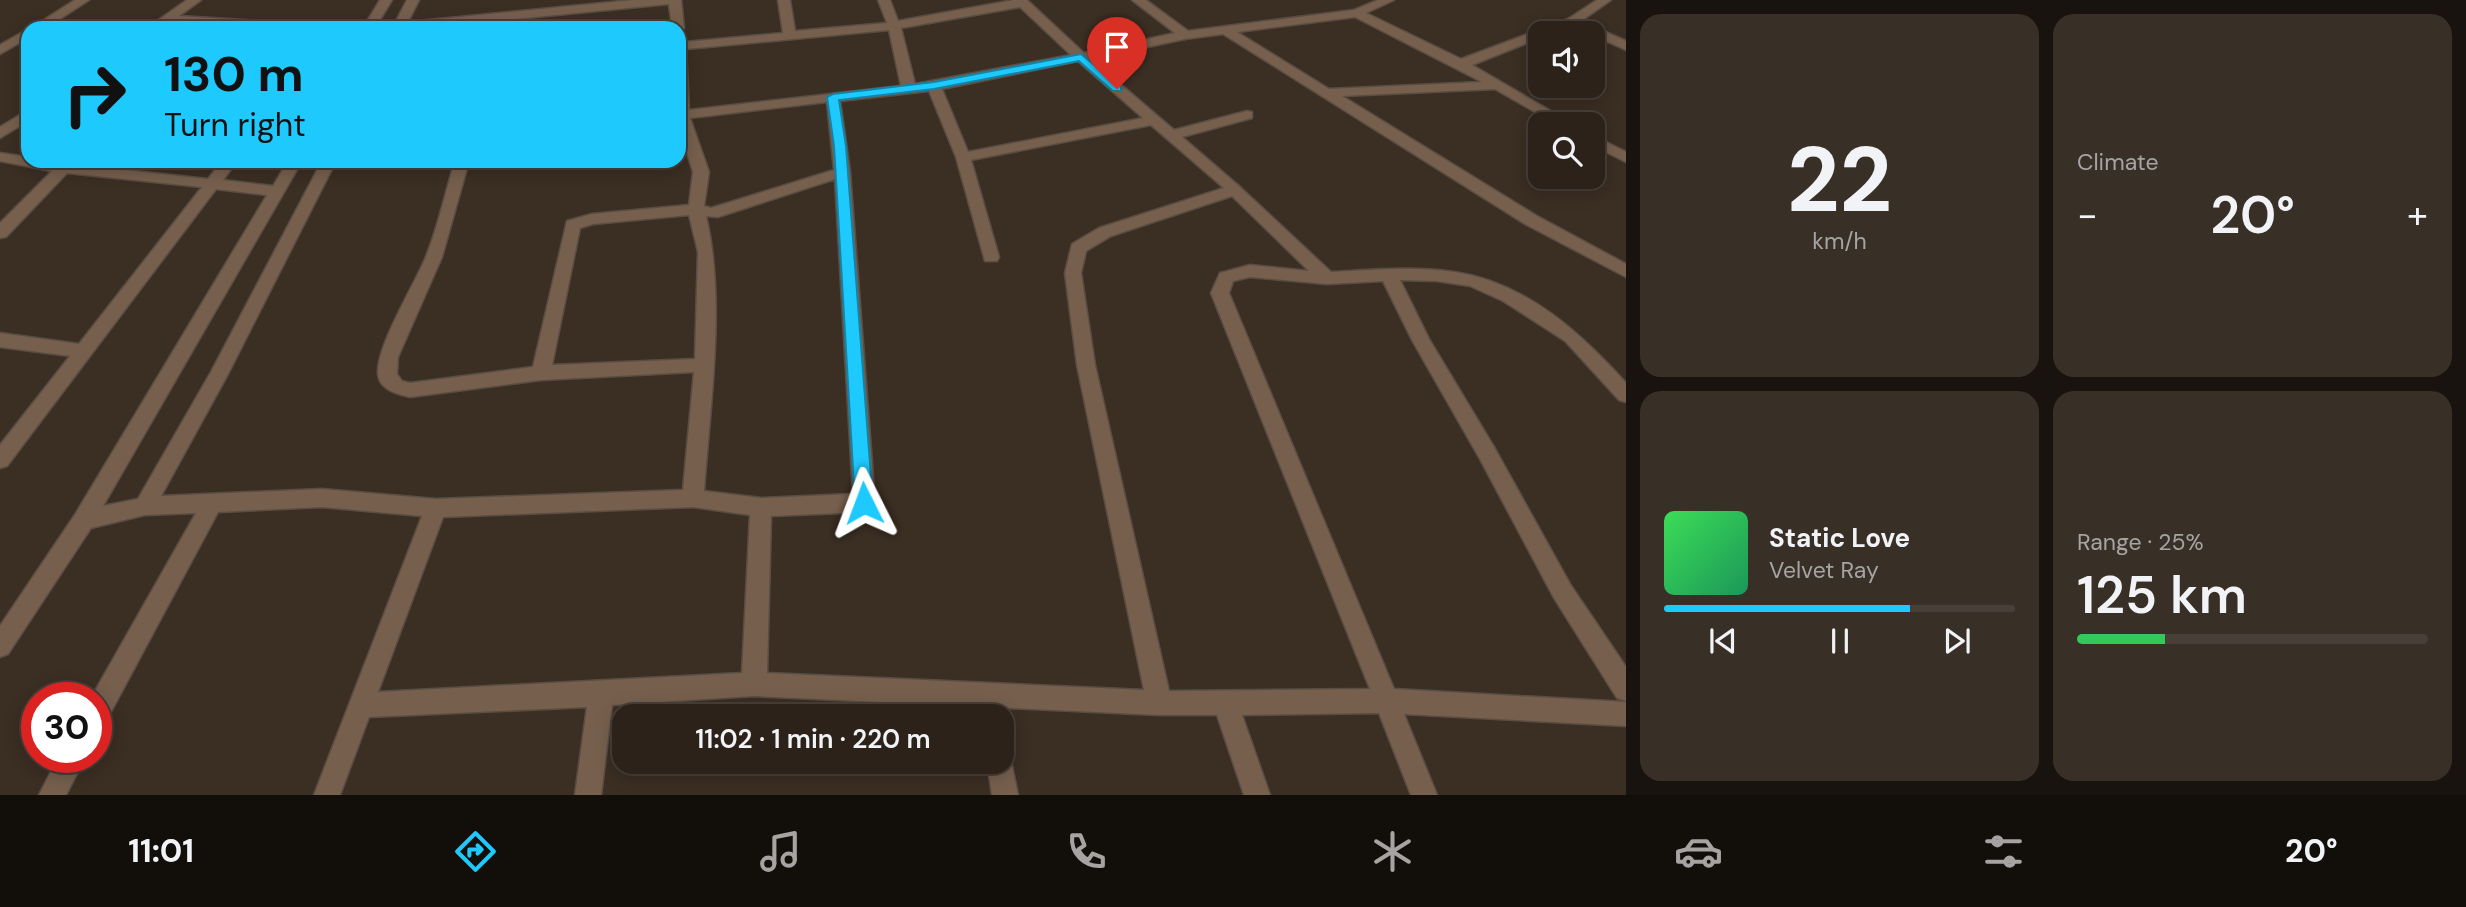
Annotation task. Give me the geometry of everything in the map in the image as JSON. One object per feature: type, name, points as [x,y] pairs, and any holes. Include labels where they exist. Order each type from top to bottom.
[{"type":"street","points":[[48,21],[83,0]]},
{"type":"street","points":[[164,21],[195,0]]},
{"type":"street","points":[[373,21],[386,0]]},
{"type":"street","points":[[403,21],[413,0]]},
{"type":"street","points":[[468,21],[672,0],[676,21]]},
{"type":"street","points":[[785,0],[789,34]]},
{"type":"street","points":[[884,0],[894,26],[909,89]]},
{"type":"street","points":[[1138,0],[1185,35]]},
{"type":"street","points":[[686,114],[934,86],[1185,35],[1357,13],[1388,0]]},
{"type":"street","points":[[1574,21],[1605,0]]},
{"type":"street","points":[[686,45],[894,26],[1021,1],[1081,57],[1235,190],[1328,278]]},
{"type":"street","points":[[1357,13],[1377,26],[1461,64],[1544,112]]},
{"type":"street","points":[[167,19],[199,21]]},
{"type":"street","points":[[1226,30],[1531,220],[1626,271]]},
{"type":"street","points":[[0,50],[21,37]]},
{"type":"street","points":[[1605,37],[1626,46]]},
{"type":"street","points":[[1461,64],[1528,39]]},
{"type":"street","points":[[1328,93],[1495,85]]},
{"type":"street","points":[[934,86],[963,157],[991,257]]},
{"type":"street","points":[[84,520],[145,506],[322,498],[436,508],[693,498],[761,507],[864,503],[842,172],[833,97]]},
{"type":"street","points":[[1171,135],[1247,115]]},
{"type":"street","points":[[0,134],[21,119]]},
{"type":"street","points":[[963,157],[1153,120]]},
{"type":"street","points":[[686,129],[701,172],[696,209],[706,252],[704,365],[693,498]]},
{"type":"street","points":[[1605,146],[1626,158]]},
{"type":"street","points":[[0,157],[21,159]]},
{"type":"street","points":[[0,233],[67,168]]},
{"type":"street","points":[[90,168],[219,187],[269,190]]},
{"type":"street","points":[[0,460],[83,351],[219,187],[227,168]]},
{"type":"street","points":[[0,646],[84,520],[269,190],[289,168]]},
{"type":"street","points":[[145,506],[219,374],[324,168]]},
{"type":"street","points":[[460,168],[434,257],[389,357],[387,376],[396,386],[410,390],[541,373],[704,365]]},
{"type":"street","points":[[541,373],[573,225],[592,219],[696,209],[712,213],[842,172]]},
{"type":"street","points":[[1160,703],[1086,365],[1073,274],[1078,248],[1105,232],[1235,190]]},
{"type":"street","points":[[1424,795],[1310,508],[1220,293],[1226,277],[1250,271],[1328,278],[1389,275],[1452,277],[1476,282],[1509,298],[1570,336],[1626,395]]},
{"type":"street","points":[[1389,275],[1421,340],[1487,453],[1562,591],[1626,689]]},
{"type":"street","points":[[0,340],[83,351]]},
{"type":"street","points":[[112,685],[212,503]]},
{"type":"street","points":[[754,684],[761,507]]},
{"type":"street","points":[[327,795],[436,508]]},
{"type":"street","points":[[363,705],[754,684],[971,704]]},
{"type":"street","points":[[589,795],[601,694]]},
{"type":"street","points":[[1014,706],[1387,701],[1626,714]]},
{"type":"street","points":[[1225,703],[1257,795]]},
{"type":"street","points":[[52,795],[64,773]]},
{"type":"street","points":[[1002,774],[1005,795]]},
{"type":"route","points":[[864,503],[840,146],[833,97],[934,86],[1081,57],[1117,89]]}]
